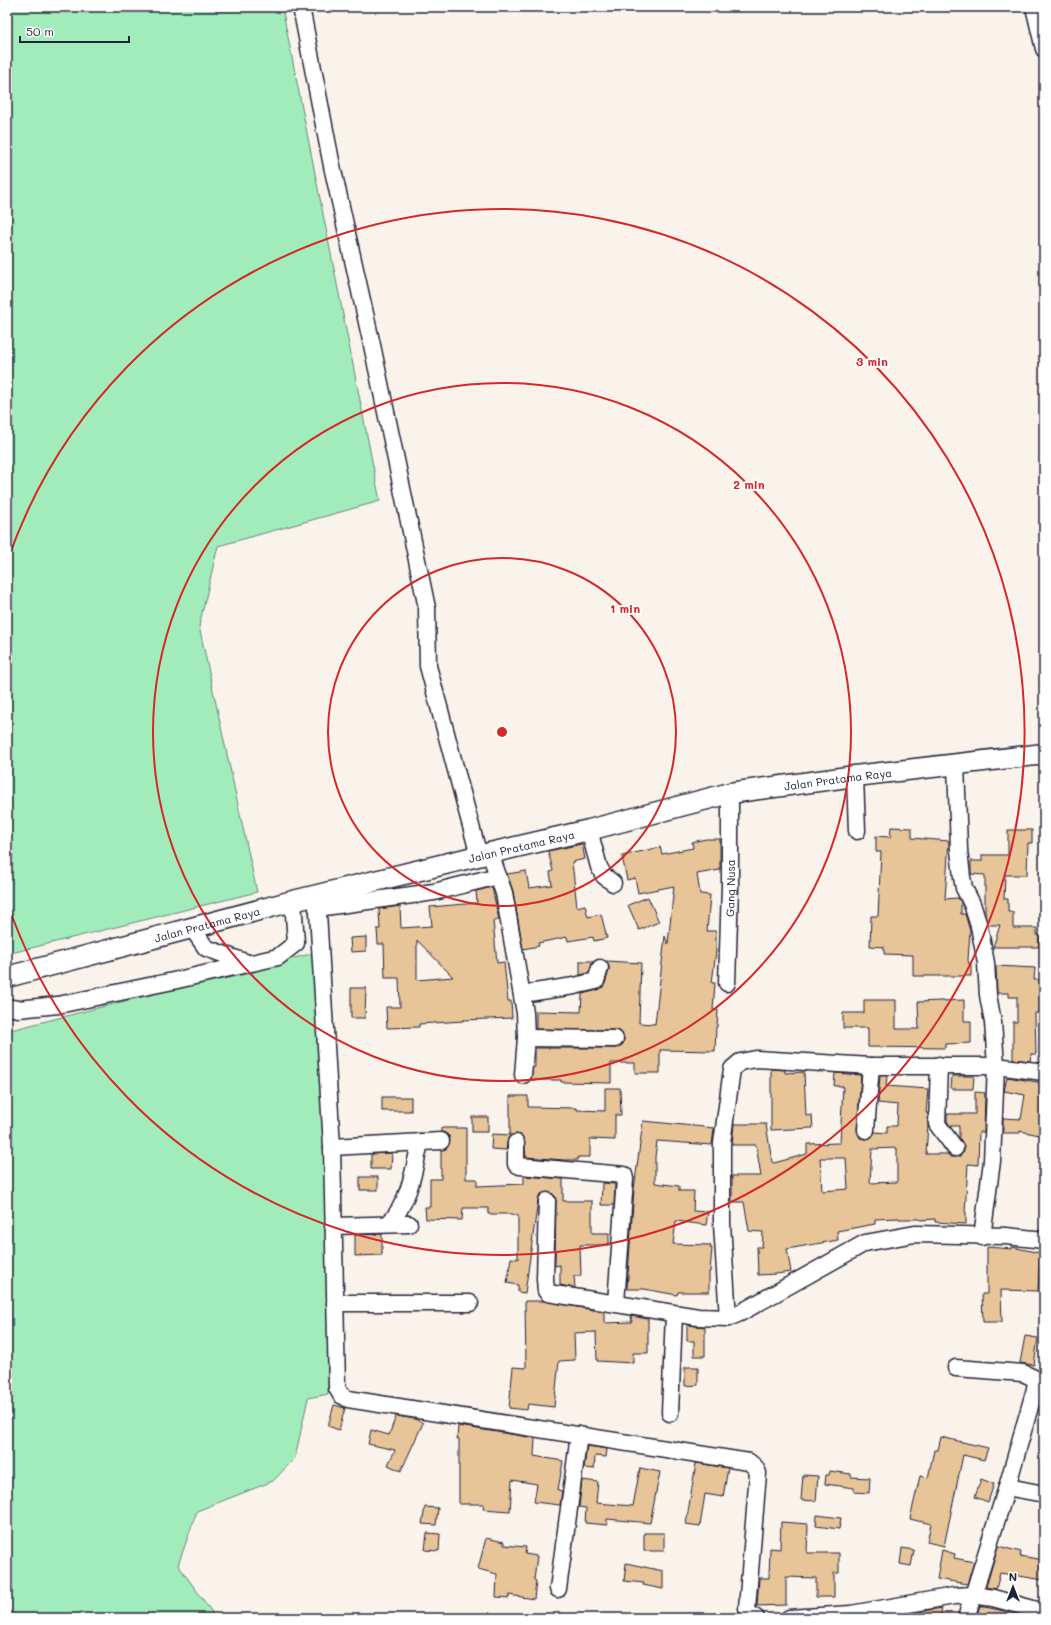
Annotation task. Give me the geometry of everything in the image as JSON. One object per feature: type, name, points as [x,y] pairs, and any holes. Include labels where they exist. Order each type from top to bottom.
[{"type":"main road","name":"Jalan Pratama Raya","points":[[7,977],[293,901],[317,902],[484,854],[589,830],[730,793],[855,776],[1044,754]]},
{"type":"street","points":[[301,7],[332,166],[372,345],[427,608],[428,666],[484,854],[498,876],[504,893],[525,1013],[526,1038],[523,1074]]},
{"type":"street","points":[[1034,7],[1044,49]]},
{"type":"street","points":[[956,764],[959,850],[964,888],[972,904],[979,926],[986,963],[988,995],[993,1022],[996,1066],[992,1161],[982,1237]]},
{"type":"street","points":[[855,776],[857,831]]},
{"type":"street","name":"Gang Nusa","points":[[727,983],[730,887],[730,793]]},
{"type":"street","points":[[589,830],[599,867],[604,876],[613,883]]},
{"type":"street","points":[[498,876],[434,892],[317,902],[332,1147],[337,1388],[341,1395],[348,1399],[732,1458],[749,1462],[755,1467],[758,1473],[747,1608],[750,1614],[756,1618]]},
{"type":"street","points":[[7,1007],[18,1009],[58,1005],[278,957],[296,943],[293,901]]},
{"type":"street","points":[[192,928],[206,948],[249,963]]},
{"type":"street","points":[[522,994],[596,981],[600,968]]},
{"type":"street","points":[[526,1038],[614,1039]]},
{"type":"street","points":[[728,1318],[722,1224],[722,1142],[732,1069],[740,1062],[756,1059],[870,1066],[996,1066],[1044,1072]]},
{"type":"street","points":[[939,1065],[937,1124],[955,1148]]},
{"type":"street","points":[[866,1130],[870,1066]]},
{"type":"street","points":[[332,1147],[441,1141]]},
{"type":"street","points":[[388,1224],[396,1216],[404,1200],[414,1169],[420,1142]]},
{"type":"street","points":[[516,1143],[516,1164],[520,1166],[624,1175],[625,1179],[616,1303]]},
{"type":"street","points":[[547,1201],[545,1279],[547,1292],[550,1294],[616,1303],[698,1317],[728,1318],[740,1313],[866,1243],[915,1234],[982,1237],[1006,1236],[1044,1240]]},
{"type":"street","points":[[333,1226],[409,1224]]},
{"type":"street","points":[[335,1303],[470,1303]]},
{"type":"street","points":[[670,1413],[674,1314]]},
{"type":"street","points":[[956,1368],[1023,1373],[1036,1379],[1035,1388],[1007,1487],[966,1618]]},
{"type":"street","points":[[558,1589],[579,1435]]},
{"type":"street","points":[[1007,1487],[1044,1494]]},
{"type":"street","points":[[789,1618],[851,1614],[954,1596],[993,1598],[1044,1611]]},
{"type":"green space","points":[[7,7],[282,7],[380,501],[218,546],[199,626],[257,892],[7,954]]},
{"type":"green space","points":[[322,951],[330,1259],[328,1394],[308,1398],[295,1458],[273,1481],[197,1511],[178,1565],[216,1618],[7,1618],[7,1031]]},
{"type":"building","points":[[891,827],[912,828],[912,838],[949,841],[945,899],[958,898],[961,902],[961,914],[965,914],[970,931],[968,960],[969,964],[971,964],[971,976],[913,976],[913,955],[884,954],[884,947],[870,946],[871,916],[878,916],[881,852],[876,852],[876,836],[890,837]]},
{"type":"building","points":[[1008,830],[1032,830],[1032,843],[1028,843],[1027,875],[1005,875],[1004,899],[1008,899],[1008,912],[1013,912],[1013,928],[1037,928],[1037,935],[1039,935],[1039,947],[993,947],[1000,925],[988,925],[985,915],[985,875],[971,874],[971,861],[982,861],[982,855],[1008,855]]},
{"type":"building","points":[[706,839],[720,839],[720,870],[697,874],[700,894],[710,895],[707,931],[716,931],[716,951],[712,983],[715,983],[713,1010],[718,1010],[715,1051],[660,1050],[660,1073],[635,1073],[635,1063],[611,1063],[611,1083],[531,1080],[533,1067],[535,1067],[535,1048],[615,1048],[623,1044],[623,1035],[620,1031],[615,1030],[536,1029],[536,1011],[581,1012],[582,994],[598,990],[605,984],[609,970],[609,966],[606,961],[641,963],[639,1023],[655,1024],[665,936],[668,944],[674,886],[638,893],[635,878],[627,880],[622,856],[660,847],[662,854],[693,848],[692,842]]},
{"type":"building","points":[[582,844],[585,859],[572,862],[577,907],[585,905],[588,917],[601,914],[607,938],[594,941],[593,937],[568,941],[567,937],[538,943],[539,946],[523,949],[513,891],[507,874],[526,871],[529,888],[552,885],[550,872],[553,871],[548,851]]},
{"type":"building","points":[[492,887],[499,920],[493,921],[497,963],[504,962],[508,1001],[511,1001],[512,1018],[463,1020],[419,1024],[419,1027],[387,1028],[386,1007],[400,1007],[399,978],[385,978],[384,944],[378,944],[377,929],[380,929],[379,909],[400,906],[401,928],[432,926],[430,907],[477,903],[476,891]],"holes":[[[417,940],[453,977],[417,980]]]},
{"type":"building","points":[[648,897],[659,922],[639,930],[628,905]]},
{"type":"building","points":[[366,937],[366,951],[351,952],[350,938]]},
{"type":"building","points":[[580,961],[593,961],[589,973],[580,975]]},
{"type":"building","points":[[996,966],[1035,968],[1034,980],[1040,980],[1040,1013],[1035,1013],[1036,1054],[1031,1054],[1030,1061],[1013,1059],[1013,1022],[1017,1022],[1017,997],[1009,997],[1009,993],[997,993]]},
{"type":"building","points":[[351,988],[366,988],[365,1018],[351,1018]]},
{"type":"building","points":[[864,1000],[896,1000],[896,1029],[919,1029],[918,1002],[964,1000],[964,1021],[971,1021],[971,1043],[945,1044],[945,1048],[868,1047],[868,1028],[843,1028],[843,1013],[864,1013]]},
{"type":"building","points":[[771,1069],[785,1070],[785,1073],[804,1072],[806,1116],[812,1115],[813,1128],[771,1130]]},
{"type":"building","points":[[835,1073],[861,1075],[857,1130],[860,1138],[865,1139],[870,1138],[875,1132],[887,1133],[887,1126],[897,1126],[898,1105],[878,1103],[880,1076],[887,1076],[886,1086],[928,1089],[926,1113],[928,1113],[928,1125],[926,1154],[947,1154],[951,1157],[960,1156],[964,1152],[964,1146],[959,1137],[959,1126],[950,1126],[947,1121],[947,1114],[975,1114],[975,1092],[985,1093],[984,1132],[979,1132],[978,1165],[968,1164],[965,1212],[966,1224],[935,1222],[935,1219],[875,1219],[875,1224],[837,1231],[838,1240],[787,1249],[791,1272],[758,1275],[757,1247],[762,1247],[763,1232],[749,1231],[744,1202],[732,1202],[732,1176],[761,1176],[756,1145],[732,1145],[734,1124],[766,1124],[772,1162],[774,1163],[807,1154],[807,1144],[840,1143],[843,1086],[834,1086]],"holes":[[[897,1148],[897,1182],[870,1183],[872,1149]],[[820,1158],[846,1158],[848,1189],[822,1191]]]},
{"type":"building","points":[[952,1076],[974,1076],[973,1089],[951,1089]]},
{"type":"building","points":[[1007,1077],[1044,1083],[1044,1136],[1020,1131],[1020,1133],[1003,1133],[1003,1118],[1021,1119],[1025,1095],[1004,1091]]},
{"type":"building","points":[[605,1088],[620,1088],[621,1115],[615,1115],[615,1140],[590,1139],[590,1157],[578,1157],[578,1160],[564,1160],[526,1157],[524,1139],[521,1135],[516,1134],[508,1138],[506,1150],[491,1149],[492,1134],[510,1135],[510,1096],[528,1096],[528,1107],[577,1108],[577,1110],[605,1111]]},
{"type":"building","points":[[382,1097],[411,1097],[411,1111],[382,1111]]},
{"type":"building","points":[[472,1117],[488,1117],[488,1132],[472,1132]]},
{"type":"building","points":[[643,1121],[714,1128],[712,1145],[657,1141],[655,1157],[655,1183],[679,1186],[679,1191],[694,1191],[693,1211],[708,1212],[706,1225],[676,1221],[673,1244],[711,1245],[709,1292],[678,1292],[677,1295],[644,1289],[627,1289],[634,1189]]},
{"type":"building","points":[[441,1128],[466,1128],[466,1179],[477,1179],[477,1186],[524,1184],[524,1176],[563,1179],[563,1201],[592,1201],[592,1233],[609,1233],[609,1245],[580,1245],[581,1276],[574,1276],[575,1288],[560,1285],[560,1265],[555,1266],[556,1201],[555,1196],[552,1193],[543,1193],[539,1196],[525,1293],[518,1292],[518,1285],[507,1283],[511,1258],[518,1259],[518,1215],[488,1214],[488,1208],[463,1208],[462,1220],[426,1219],[425,1207],[430,1207],[430,1179],[441,1179],[441,1150],[446,1149],[450,1141],[449,1136],[441,1132]]},
{"type":"building","points":[[392,1153],[391,1169],[371,1169],[371,1154]]},
{"type":"building","points":[[360,1177],[378,1177],[378,1190],[360,1190]]},
{"type":"building","points":[[602,1183],[615,1184],[614,1205],[601,1205]]},
{"type":"building","points":[[382,1234],[382,1255],[355,1256],[355,1235]]},
{"type":"building","points":[[987,1247],[1012,1249],[1012,1247],[1040,1253],[1038,1291],[1001,1290],[1002,1322],[983,1322],[982,1294],[987,1294]]},
{"type":"building","points":[[525,1301],[544,1301],[604,1312],[604,1323],[632,1322],[631,1316],[648,1319],[648,1353],[633,1353],[633,1363],[597,1361],[596,1332],[574,1333],[575,1360],[559,1361],[554,1407],[528,1404],[527,1410],[509,1408],[513,1367],[526,1368]]},
{"type":"building","points":[[687,1325],[705,1327],[705,1356],[694,1356],[694,1341],[687,1341]]},
{"type":"building","points":[[1025,1336],[1038,1338],[1034,1365],[1020,1363]]},
{"type":"building","points":[[685,1367],[698,1367],[698,1385],[685,1386]]},
{"type":"building","points":[[334,1405],[345,1408],[339,1430],[328,1426]]},
{"type":"building","points":[[396,1416],[415,1419],[423,1423],[401,1471],[388,1465],[395,1450],[368,1444],[371,1430],[389,1435]]},
{"type":"building","points":[[458,1426],[535,1438],[534,1456],[563,1461],[558,1490],[562,1491],[560,1505],[534,1502],[537,1484],[512,1480],[510,1511],[483,1509],[484,1504],[459,1504]]},
{"type":"building","points":[[941,1437],[988,1448],[984,1460],[963,1455],[944,1546],[927,1542],[931,1524],[910,1519],[920,1476],[928,1478],[934,1450],[938,1450]]},
{"type":"building","points":[[587,1446],[607,1449],[606,1457],[595,1456],[594,1469],[584,1468]]},
{"type":"building","points":[[696,1463],[728,1468],[723,1497],[705,1494],[700,1526],[686,1524]]},
{"type":"building","points":[[640,1468],[660,1472],[650,1523],[607,1519],[607,1525],[585,1523],[586,1508],[579,1507],[582,1480],[598,1482],[596,1503],[633,1506]]},
{"type":"building","points":[[830,1471],[851,1474],[851,1477],[870,1478],[869,1493],[854,1492],[854,1488],[825,1484],[826,1475],[829,1475]]},
{"type":"building","points":[[803,1475],[818,1476],[816,1501],[801,1500]]},
{"type":"building","points":[[981,1479],[994,1484],[988,1502],[975,1497]]},
{"type":"building","points":[[425,1507],[438,1508],[436,1525],[422,1524]]},
{"type":"building","points":[[817,1515],[841,1518],[839,1529],[816,1526]]},
{"type":"building","points":[[781,1522],[808,1524],[807,1553],[839,1553],[839,1573],[834,1573],[834,1597],[816,1597],[816,1578],[786,1577],[786,1605],[757,1606],[759,1578],[769,1578],[770,1548],[780,1549]]},
{"type":"building","points":[[427,1533],[440,1534],[439,1551],[425,1550]]},
{"type":"building","points":[[644,1533],[664,1533],[664,1551],[644,1551]]},
{"type":"building","points":[[486,1538],[504,1542],[504,1545],[526,1547],[525,1554],[537,1556],[534,1580],[536,1581],[534,1599],[509,1595],[509,1598],[496,1597],[497,1574],[478,1569]]},
{"type":"building","points":[[998,1546],[1021,1552],[1020,1556],[1044,1560],[1044,1580],[1000,1573],[996,1589],[986,1587]]},
{"type":"building","points":[[902,1548],[914,1550],[911,1566],[900,1564]]},
{"type":"building","points":[[942,1550],[955,1554],[954,1558],[974,1562],[967,1584],[937,1579]]},
{"type":"building","points":[[626,1563],[663,1571],[663,1589],[643,1585],[644,1583],[624,1581]]},
{"type":"building","points":[[980,1606],[1009,1612],[1008,1618],[976,1618]]},
{"type":"building","points":[[942,1608],[940,1618],[893,1618],[893,1616]]}]
